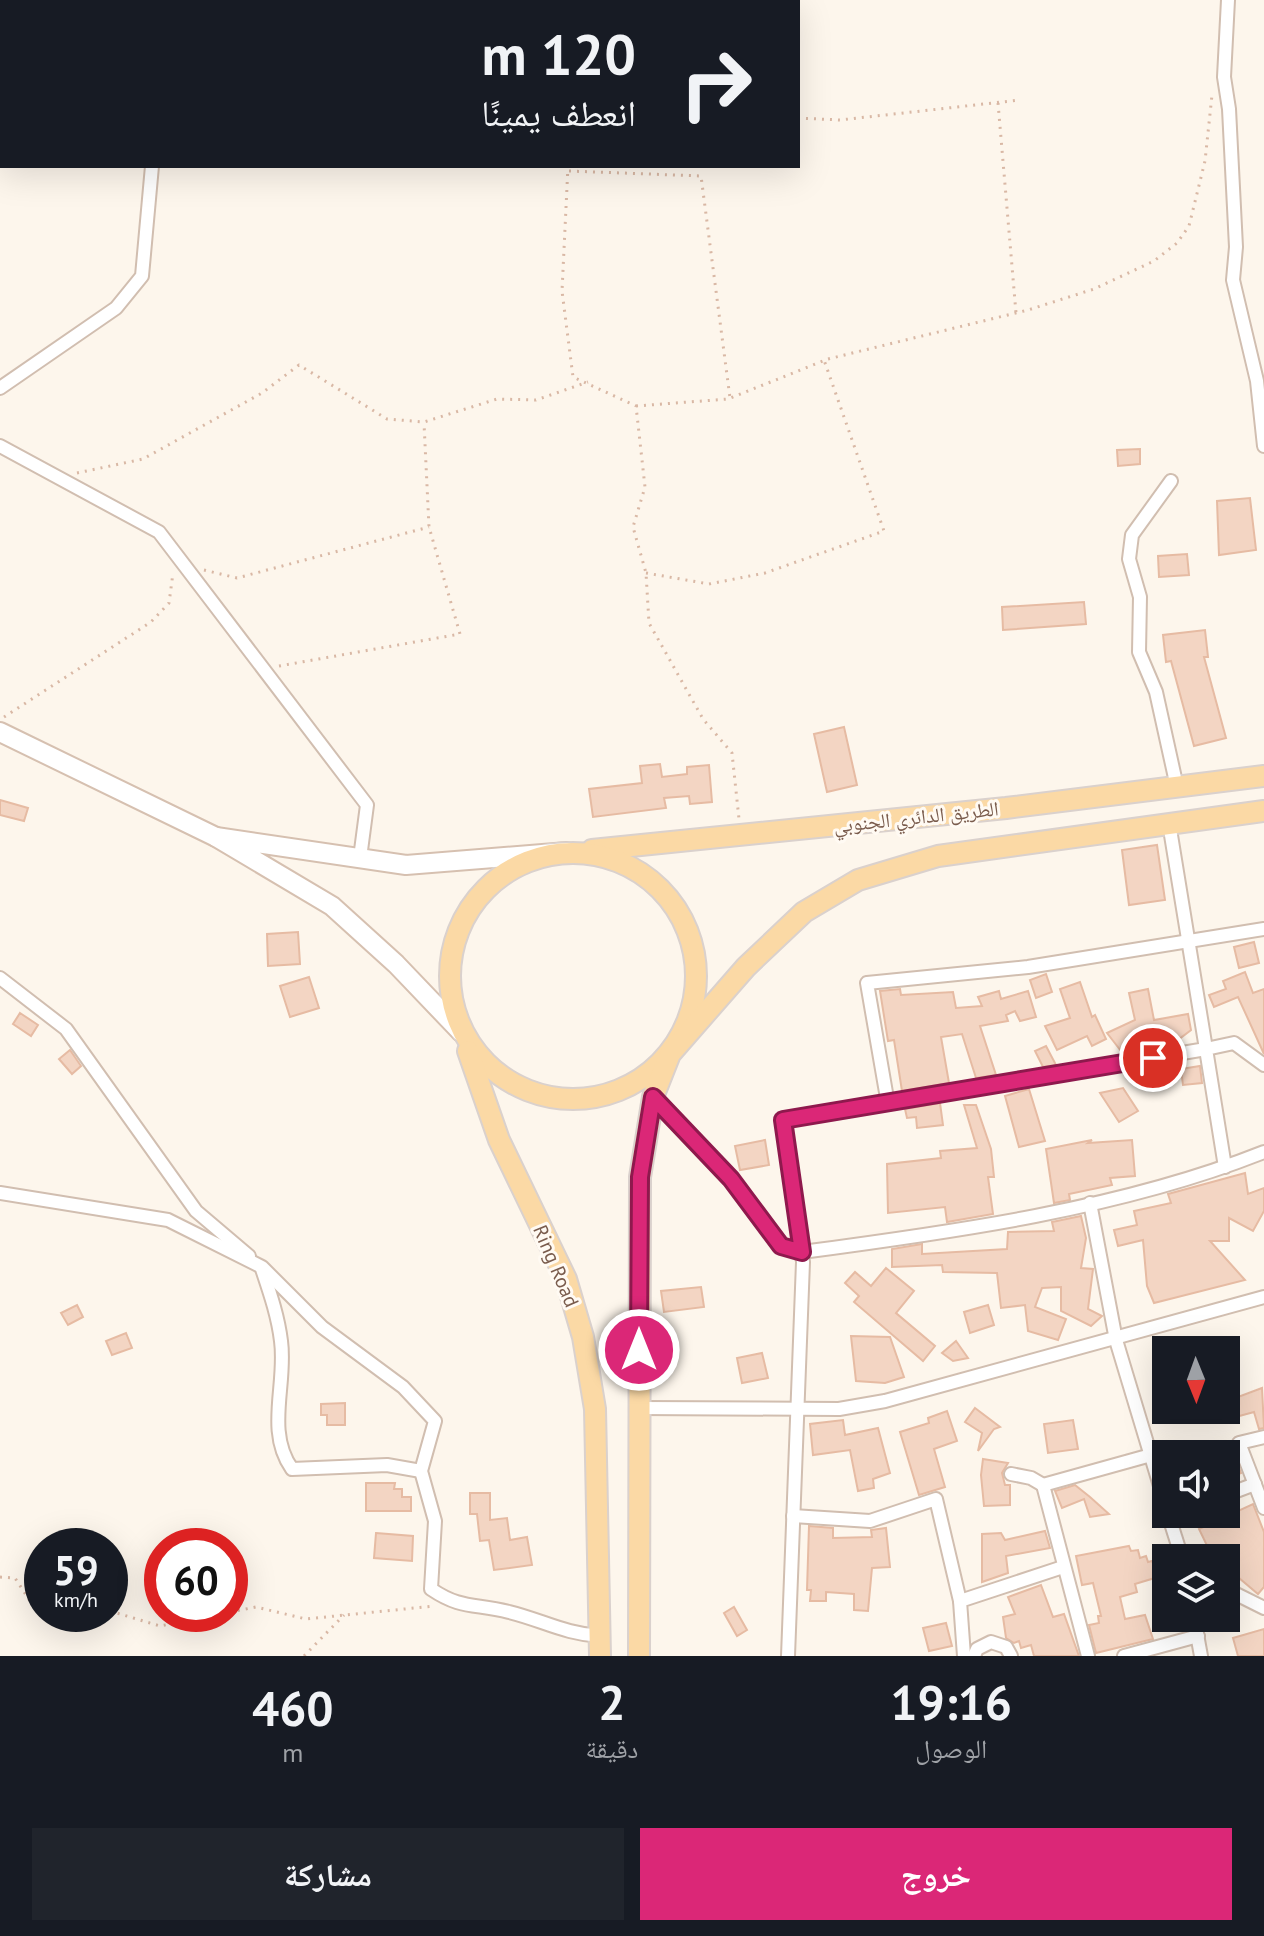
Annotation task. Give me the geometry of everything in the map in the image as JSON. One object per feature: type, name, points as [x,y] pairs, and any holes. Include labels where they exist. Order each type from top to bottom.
[{"type":"main road","name":"الطريق الدائري الجنوبي","points":[[567,852],[1264,776]]},
{"type":"main road","name":"الطريق الدائري الجنوبي","points":[[670,1054],[746,967],[804,912],[858,880],[938,856],[1264,811]]},
{"type":"main road","points":[[639,1656],[640,1177],[653,1097],[670,1054],[690,1019],[698,979],[692,939],[673,903],[644,874],[607,857],[567,852],[526,861],[491,882],[465,914],[450,952],[449,993],[461,1032],[485,1065],[520,1089],[559,1100],[601,1097],[639,1082],[670,1054]]},
{"type":"main road","name":"Ring Road","points":[[461,1032],[499,1140],[566,1279],[583,1337],[595,1409],[600,1646]]},
{"type":"street","points":[[1228,0],[1224,77],[1229,109],[1236,247],[1233,280],[1261,386],[1264,446]]},
{"type":"street","points":[[0,388],[116,308],[142,276],[152,168]]},
{"type":"street","points":[[0,446],[159,532],[367,805],[360,858]]},
{"type":"street","points":[[1171,481],[1132,535],[1129,559],[1140,597],[1139,652],[1156,692],[1177,787]]},
{"type":"street","points":[[0,732],[216,837],[332,906],[396,964],[461,1032]]},
{"type":"street","points":[[1169,823],[1225,1167]]},
{"type":"street","points":[[216,837],[406,865],[567,852]]},
{"type":"street","points":[[888,1104],[867,983],[1028,967],[1264,929]]},
{"type":"street","points":[[0,978],[66,1029],[196,1211],[263,1268],[322,1327],[403,1387],[435,1421],[421,1471],[435,1521],[431,1589],[454,1604],[508,1612],[600,1646]]},
{"type":"street","points":[[788,1656],[802,1252],[783,1120],[1234,1043],[1264,1065]]},
{"type":"street","points":[[653,1097],[731,1179],[781,1246],[802,1252],[940,1234],[1090,1203],[1225,1167],[1264,1152]]},
{"type":"street","points":[[0,1193],[168,1220],[263,1268],[281,1341],[278,1433],[281,1454],[292,1469],[387,1465],[421,1471]]},
{"type":"street","points":[[1090,1203],[1116,1340],[1152,1458]]},
{"type":"street","points":[[639,1408],[839,1409],[885,1401],[1264,1297]]},
{"type":"street","points":[[1264,1437],[1239,1443],[1264,1508]]},
{"type":"street","points":[[1011,1474],[1031,1478],[1043,1485],[1151,1455]]},
{"type":"street","points":[[1240,1490],[1255,1484]]},
{"type":"street","points":[[1043,1485],[1088,1656]]},
{"type":"street","points":[[793,1516],[870,1521],[936,1499],[969,1655],[991,1642],[1006,1647],[1011,1656]]},
{"type":"street","points":[[960,1601],[1063,1567]]},
{"type":"street","points":[[1240,1596],[1264,1608]]},
{"type":"street","points":[[1197,1632],[1201,1656]]},
{"type":"street","points":[[1124,1656],[1198,1636]]},
{"type":"path","points":[[730,398],[701,176],[568,169],[562,291],[573,377],[636,406],[730,398],[824,360],[1016,313],[1094,289],[1154,261],[1177,243],[1189,226],[1205,161],[1213,89]]},
{"type":"path","points":[[800,118],[840,120],[1020,100]]},
{"type":"path","points":[[998,103],[1016,313]]},
{"type":"path","points":[[646,573],[709,584],[765,573],[884,531],[824,360]]},
{"type":"path","points":[[58,477],[143,459],[262,393],[299,365],[387,419],[424,422],[497,399],[536,400],[588,382]]},
{"type":"path","points":[[636,406],[645,487],[633,527],[646,573],[649,623],[703,719],[732,753],[740,835]]},
{"type":"path","points":[[263,669],[460,634],[429,527],[424,422]]},
{"type":"path","points":[[0,720],[151,622],[169,603],[173,570],[184,565],[237,578],[429,527]]},
{"type":"path","points":[[0,1577],[15,1578],[24,1592]]},
{"type":"path","points":[[248,1609],[256,1607],[306,1619],[454,1604]]},
{"type":"path","points":[[304,1656],[344,1615]]},
{"type":"building","points":[[1140,449],[1140,464],[1118,466],[1117,450]]},
{"type":"building","points":[[1250,498],[1256,550],[1219,555],[1217,501]]},
{"type":"building","points":[[1187,554],[1189,575],[1159,577],[1158,556]]},
{"type":"building","points":[[1084,602],[1086,624],[1003,630],[1002,607]]},
{"type":"building","points":[[1205,630],[1208,657],[1204,657],[1226,738],[1194,746],[1171,661],[1166,662],[1163,635]]},
{"type":"building","points":[[844,727],[857,785],[827,792],[814,734]]},
{"type":"building","points":[[660,764],[662,777],[687,774],[687,767],[709,765],[712,802],[690,804],[689,796],[664,798],[666,808],[593,817],[589,789],[642,783],[640,766]]},
{"type":"building","points":[[0,800],[28,808],[24,821],[0,815]]},
{"type":"building","points":[[1157,845],[1165,900],[1129,905],[1122,850]]},
{"type":"building","points":[[298,932],[300,964],[268,966],[267,934]]},
{"type":"building","points":[[1254,942],[1259,963],[1239,968],[1234,947]]},
{"type":"building","points":[[1245,972],[1253,993],[1264,989],[1264,1054],[1238,997],[1214,1007],[1209,995],[1226,989],[1223,981]]},
{"type":"building","points":[[1046,974],[1052,992],[1036,998],[1030,980]]},
{"type":"building","points":[[309,977],[319,1008],[290,1017],[280,986]]},
{"type":"building","points":[[1080,982],[1092,1017],[1095,1015],[1106,1039],[1092,1046],[1087,1036],[1057,1050],[1045,1026],[1070,1018],[1060,989]]},
{"type":"building","points":[[900,989],[901,995],[953,992],[956,1008],[982,1006],[978,997],[999,991],[1001,999],[1028,991],[1036,1017],[1020,1021],[1015,1011],[1006,1015],[1008,1021],[980,1026],[996,1075],[976,1078],[962,1034],[941,1037],[949,1083],[902,1091],[894,1040],[888,1041],[880,991]]},
{"type":"building","points":[[1148,989],[1154,1020],[1188,1014],[1191,1030],[1170,1046],[1142,1051],[1139,1043],[1121,1051],[1107,1033],[1135,1020],[1129,993]]},
{"type":"building","points":[[20,1013],[38,1025],[31,1036],[13,1024]]},
{"type":"building","points":[[1046,1046],[1056,1065],[1043,1067],[1035,1051]]},
{"type":"building","points":[[70,1050],[81,1066],[72,1074],[59,1059]]},
{"type":"building","points":[[1200,1066],[1202,1083],[1183,1085],[1181,1069]]},
{"type":"building","points":[[1157,1073],[1159,1085],[1142,1088],[1141,1076]]},
{"type":"building","points":[[1123,1088],[1138,1111],[1119,1122],[1100,1093]]},
{"type":"building","points":[[1029,1089],[1045,1141],[1019,1147],[1005,1096]]},
{"type":"building","points":[[940,1103],[943,1125],[917,1128],[916,1117],[907,1118],[905,1109]]},
{"type":"building","points":[[964,1105],[976,1105],[991,1149],[994,1177],[988,1177],[993,1214],[947,1222],[945,1207],[888,1213],[887,1164],[941,1158],[940,1151],[977,1148]]},
{"type":"building","points":[[765,1140],[769,1165],[740,1170],[735,1146]]},
{"type":"building","points":[[1092,1140],[1088,1143],[1132,1140],[1135,1176],[1110,1178],[1112,1185],[1069,1194],[1070,1200],[1054,1203],[1046,1149]]},
{"type":"building","points":[[1245,1173],[1248,1194],[1264,1188],[1264,1211],[1253,1231],[1229,1218],[1229,1241],[1210,1241],[1245,1280],[1154,1303],[1147,1286],[1143,1240],[1118,1246],[1114,1230],[1137,1225],[1134,1211],[1171,1203],[1168,1194]]},
{"type":"building","points":[[1081,1216],[1086,1238],[1081,1268],[1093,1269],[1088,1309],[1102,1316],[1091,1326],[1061,1311],[1061,1287],[1042,1288],[1035,1307],[1066,1319],[1058,1340],[1028,1331],[1025,1305],[1001,1308],[997,1273],[943,1272],[942,1265],[892,1267],[892,1249],[922,1244],[922,1254],[1007,1249],[1008,1232],[1054,1231],[1052,1222]]},
{"type":"building","points":[[886,1268],[914,1291],[896,1313],[935,1346],[923,1361],[854,1302],[859,1296],[845,1283],[855,1272],[871,1286]]},
{"type":"building","points":[[701,1287],[704,1307],[664,1312],[661,1291]]},
{"type":"building","points":[[77,1305],[83,1317],[68,1325],[61,1313]]},
{"type":"building","points":[[988,1305],[994,1325],[970,1333],[964,1312]]},
{"type":"building","points":[[126,1333],[132,1348],[112,1355],[106,1341]]},
{"type":"building","points":[[851,1336],[890,1337],[904,1377],[885,1383],[856,1381]]},
{"type":"building","points":[[956,1341],[968,1358],[953,1361],[942,1353]]},
{"type":"building","points":[[762,1353],[768,1378],[742,1383],[737,1358]]},
{"type":"building","points":[[1262,1388],[1264,1428],[1259,1429],[1254,1412],[1240,1416],[1240,1396]]},
{"type":"building","points":[[345,1403],[345,1425],[327,1425],[327,1415],[321,1415],[321,1404]]},
{"type":"building","points":[[975,1408],[1000,1427],[994,1429],[978,1451],[982,1433],[965,1422]]},
{"type":"building","points":[[947,1411],[957,1441],[934,1449],[945,1487],[919,1495],[900,1432],[929,1423],[928,1418]]},
{"type":"building","points":[[843,1420],[845,1435],[878,1428],[890,1473],[873,1479],[874,1488],[858,1491],[850,1450],[813,1455],[810,1424]]},
{"type":"building","points":[[1073,1420],[1078,1449],[1048,1453],[1044,1424]]},
{"type":"building","points":[[983,1459],[1008,1463],[1002,1473],[1005,1485],[1010,1485],[1010,1505],[984,1506]]},
{"type":"building","points":[[366,1483],[395,1483],[394,1489],[402,1489],[402,1497],[411,1497],[411,1511],[366,1511]]},
{"type":"building","points":[[1075,1485],[1109,1514],[1090,1517],[1084,1499],[1062,1508],[1055,1491]]},
{"type":"building","points":[[470,1493],[490,1493],[490,1520],[507,1518],[510,1540],[527,1537],[532,1565],[494,1570],[489,1540],[480,1541],[477,1514],[470,1514]]},
{"type":"building","points":[[1253,1504],[1264,1532],[1264,1587],[1258,1594],[1240,1579],[1240,1544],[1206,1544],[1199,1529],[1240,1528],[1240,1510]]},
{"type":"building","points":[[809,1526],[833,1528],[833,1538],[872,1537],[871,1530],[886,1528],[890,1567],[872,1568],[868,1611],[854,1610],[854,1594],[826,1592],[826,1601],[810,1601],[811,1590],[807,1590]]},
{"type":"building","points":[[1045,1531],[1050,1548],[1006,1556],[1008,1573],[982,1582],[982,1534],[1001,1533],[1005,1540]]},
{"type":"building","points":[[376,1533],[413,1536],[412,1561],[374,1558]]},
{"type":"building","points":[[1129,1546],[1131,1551],[1138,1550],[1140,1558],[1146,1556],[1148,1562],[1152,1561],[1152,1579],[1135,1584],[1137,1592],[1120,1597],[1125,1619],[1145,1615],[1153,1639],[1096,1653],[1089,1625],[1099,1623],[1098,1616],[1101,1616],[1093,1583],[1082,1585],[1076,1556]]},
{"type":"building","points":[[1041,1585],[1053,1617],[1064,1614],[1079,1656],[1034,1656],[1031,1645],[1021,1648],[1019,1641],[1014,1643],[1006,1638],[1003,1617],[1015,1614],[1008,1597]]},
{"type":"building","points":[[734,1607],[747,1630],[737,1636],[724,1613]]},
{"type":"building","points":[[946,1623],[952,1646],[929,1651],[923,1628]]},
{"type":"building","points":[[1264,1629],[1264,1656],[1238,1656],[1233,1638]]},
{"type":"route","points":[[639,1350],[640,1177],[653,1097],[731,1179],[781,1246],[802,1252],[783,1120],[1153,1058]]}]
